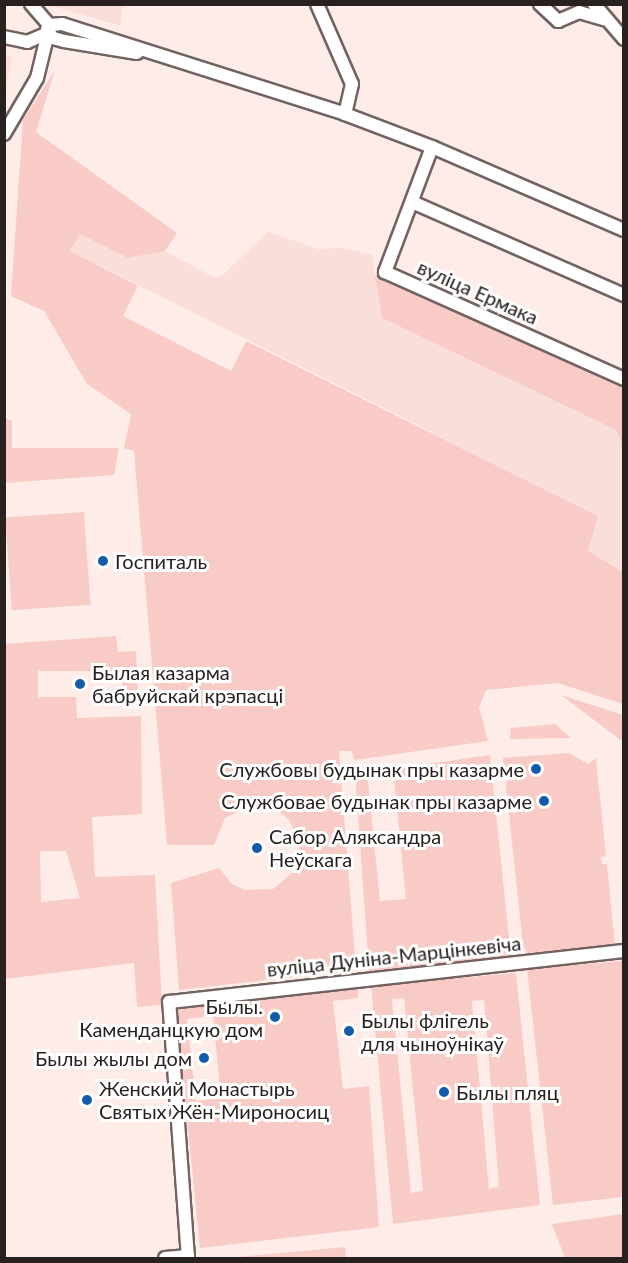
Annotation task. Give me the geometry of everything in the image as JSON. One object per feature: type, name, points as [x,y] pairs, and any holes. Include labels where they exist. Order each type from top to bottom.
[{"type":"street","points":[[30,4],[49,29]]},
{"type":"street","points":[[316,4],[352,84],[345,114]]},
{"type":"street","points":[[540,4],[558,21],[579,12],[604,19]]},
{"type":"street","points":[[594,4],[604,19],[624,39]]},
{"type":"street","points":[[4,37],[27,42],[62,24],[153,55],[345,114],[432,147],[624,230]]},
{"type":"street","points":[[4,134],[37,78],[49,29]]},
{"type":"street","name":"вуліца Ермака","points":[[432,147],[385,272],[624,379]]},
{"type":"street","points":[[412,202],[624,295]]},
{"type":"street","name":"вуліца Дуніна-Марцінкевіча","points":[[188,1257],[169,1002],[624,951]]},
{"type":"street","points":[[165,1258],[188,1257]]},
{"type":"shaded area","points":[[48,5],[122,5],[121,26]]},
{"type":"shaded area","points":[[4,54],[12,56],[5,96]]},
{"type":"shaded area","points":[[55,70],[36,132],[177,233],[165,251],[128,258],[80,234],[70,251],[138,286],[123,316],[231,371],[246,341],[598,516],[588,551],[623,572],[623,704],[558,683],[486,690],[479,707],[488,741],[355,760],[351,751],[339,751],[356,970],[179,990],[171,883],[219,868],[232,884],[245,890],[273,889],[294,871],[300,845],[289,820],[279,811],[252,805],[225,818],[214,845],[167,845],[134,451],[124,448],[131,414],[87,384],[44,311],[11,296],[23,120]]},
{"type":"shaded area","points":[[268,232],[321,250],[337,247],[372,255],[382,318],[616,430],[624,446],[623,572],[588,551],[598,516],[70,251],[80,234],[128,258],[165,251],[215,278],[223,275]]},
{"type":"shaded area","points":[[375,275],[623,386],[623,446],[616,430],[382,318]]},
{"type":"shaded area","points":[[5,418],[12,421],[12,448],[119,448],[114,475],[5,483]]},
{"type":"shaded area","points":[[84,512],[90,605],[12,610],[5,518]]},
{"type":"shaded area","points":[[116,636],[118,652],[136,651],[138,697],[123,697],[122,671],[38,671],[38,697],[76,697],[77,718],[141,716],[142,814],[92,817],[95,877],[155,875],[162,1005],[137,1007],[134,963],[5,979],[5,644]],"holes":[[[40,851],[66,851],[80,898],[41,902]]]},
{"type":"shaded area","points":[[561,695],[623,715],[623,742]]},
{"type":"shaded area","points":[[555,724],[571,738],[510,739],[511,728]]},
{"type":"shaded area","points":[[569,753],[588,764],[596,758],[606,856],[601,857],[602,864],[607,864],[615,946],[528,954],[523,946],[503,758]]},
{"type":"shaded area","points":[[490,755],[511,957],[369,971],[355,772],[367,772],[380,901],[406,899],[393,769]]},
{"type":"shaded area","points":[[623,961],[623,1197],[553,1205],[527,969]]},
{"type":"shaded area","points":[[516,973],[540,1205],[393,1224],[371,986]],"holes":[[[404,998],[423,1191],[411,1193],[392,999]],[[484,1000],[499,1187],[489,1189],[472,1001]]]},
{"type":"shaded area","points":[[358,985],[358,998],[333,1001],[343,1089],[369,1086],[379,1227],[200,1248],[176,1009]],"holes":[[[213,1016],[221,1098],[196,1101],[187,1019]]]},
{"type":"shaded area","points":[[623,1214],[623,1258],[565,1258],[552,1224]]},
{"type":"shaded area","points":[[345,1247],[346,1258],[228,1258]]},
{"type":"place","name":"Госпиталь","points":[[103,561]]},
{"type":"place","name":"Былая казарма бабруйскай крэпасці","points":[[80,684]]},
{"type":"place","name":"Службовы будынак пры казарме","points":[[536,769]]},
{"type":"place","name":"Службовае будынак пры казарме","points":[[544,801]]},
{"type":"place","name":"Сабор Аляксандра Неўскага","points":[[257,848]]},
{"type":"place","name":"Былы. Каменданцкую дом","points":[[275,1017]]},
{"type":"place","name":"Былы флігель для чыноўнікаў","points":[[349,1031]]},
{"type":"place","name":"Былы жылы дом","points":[[204,1058]]},
{"type":"place","name":"Былы пляц","points":[[444,1092]]},
{"type":"place","name":"Женский Монастырь Святых Жён-Мироносиц","points":[[87,1100]]}]
